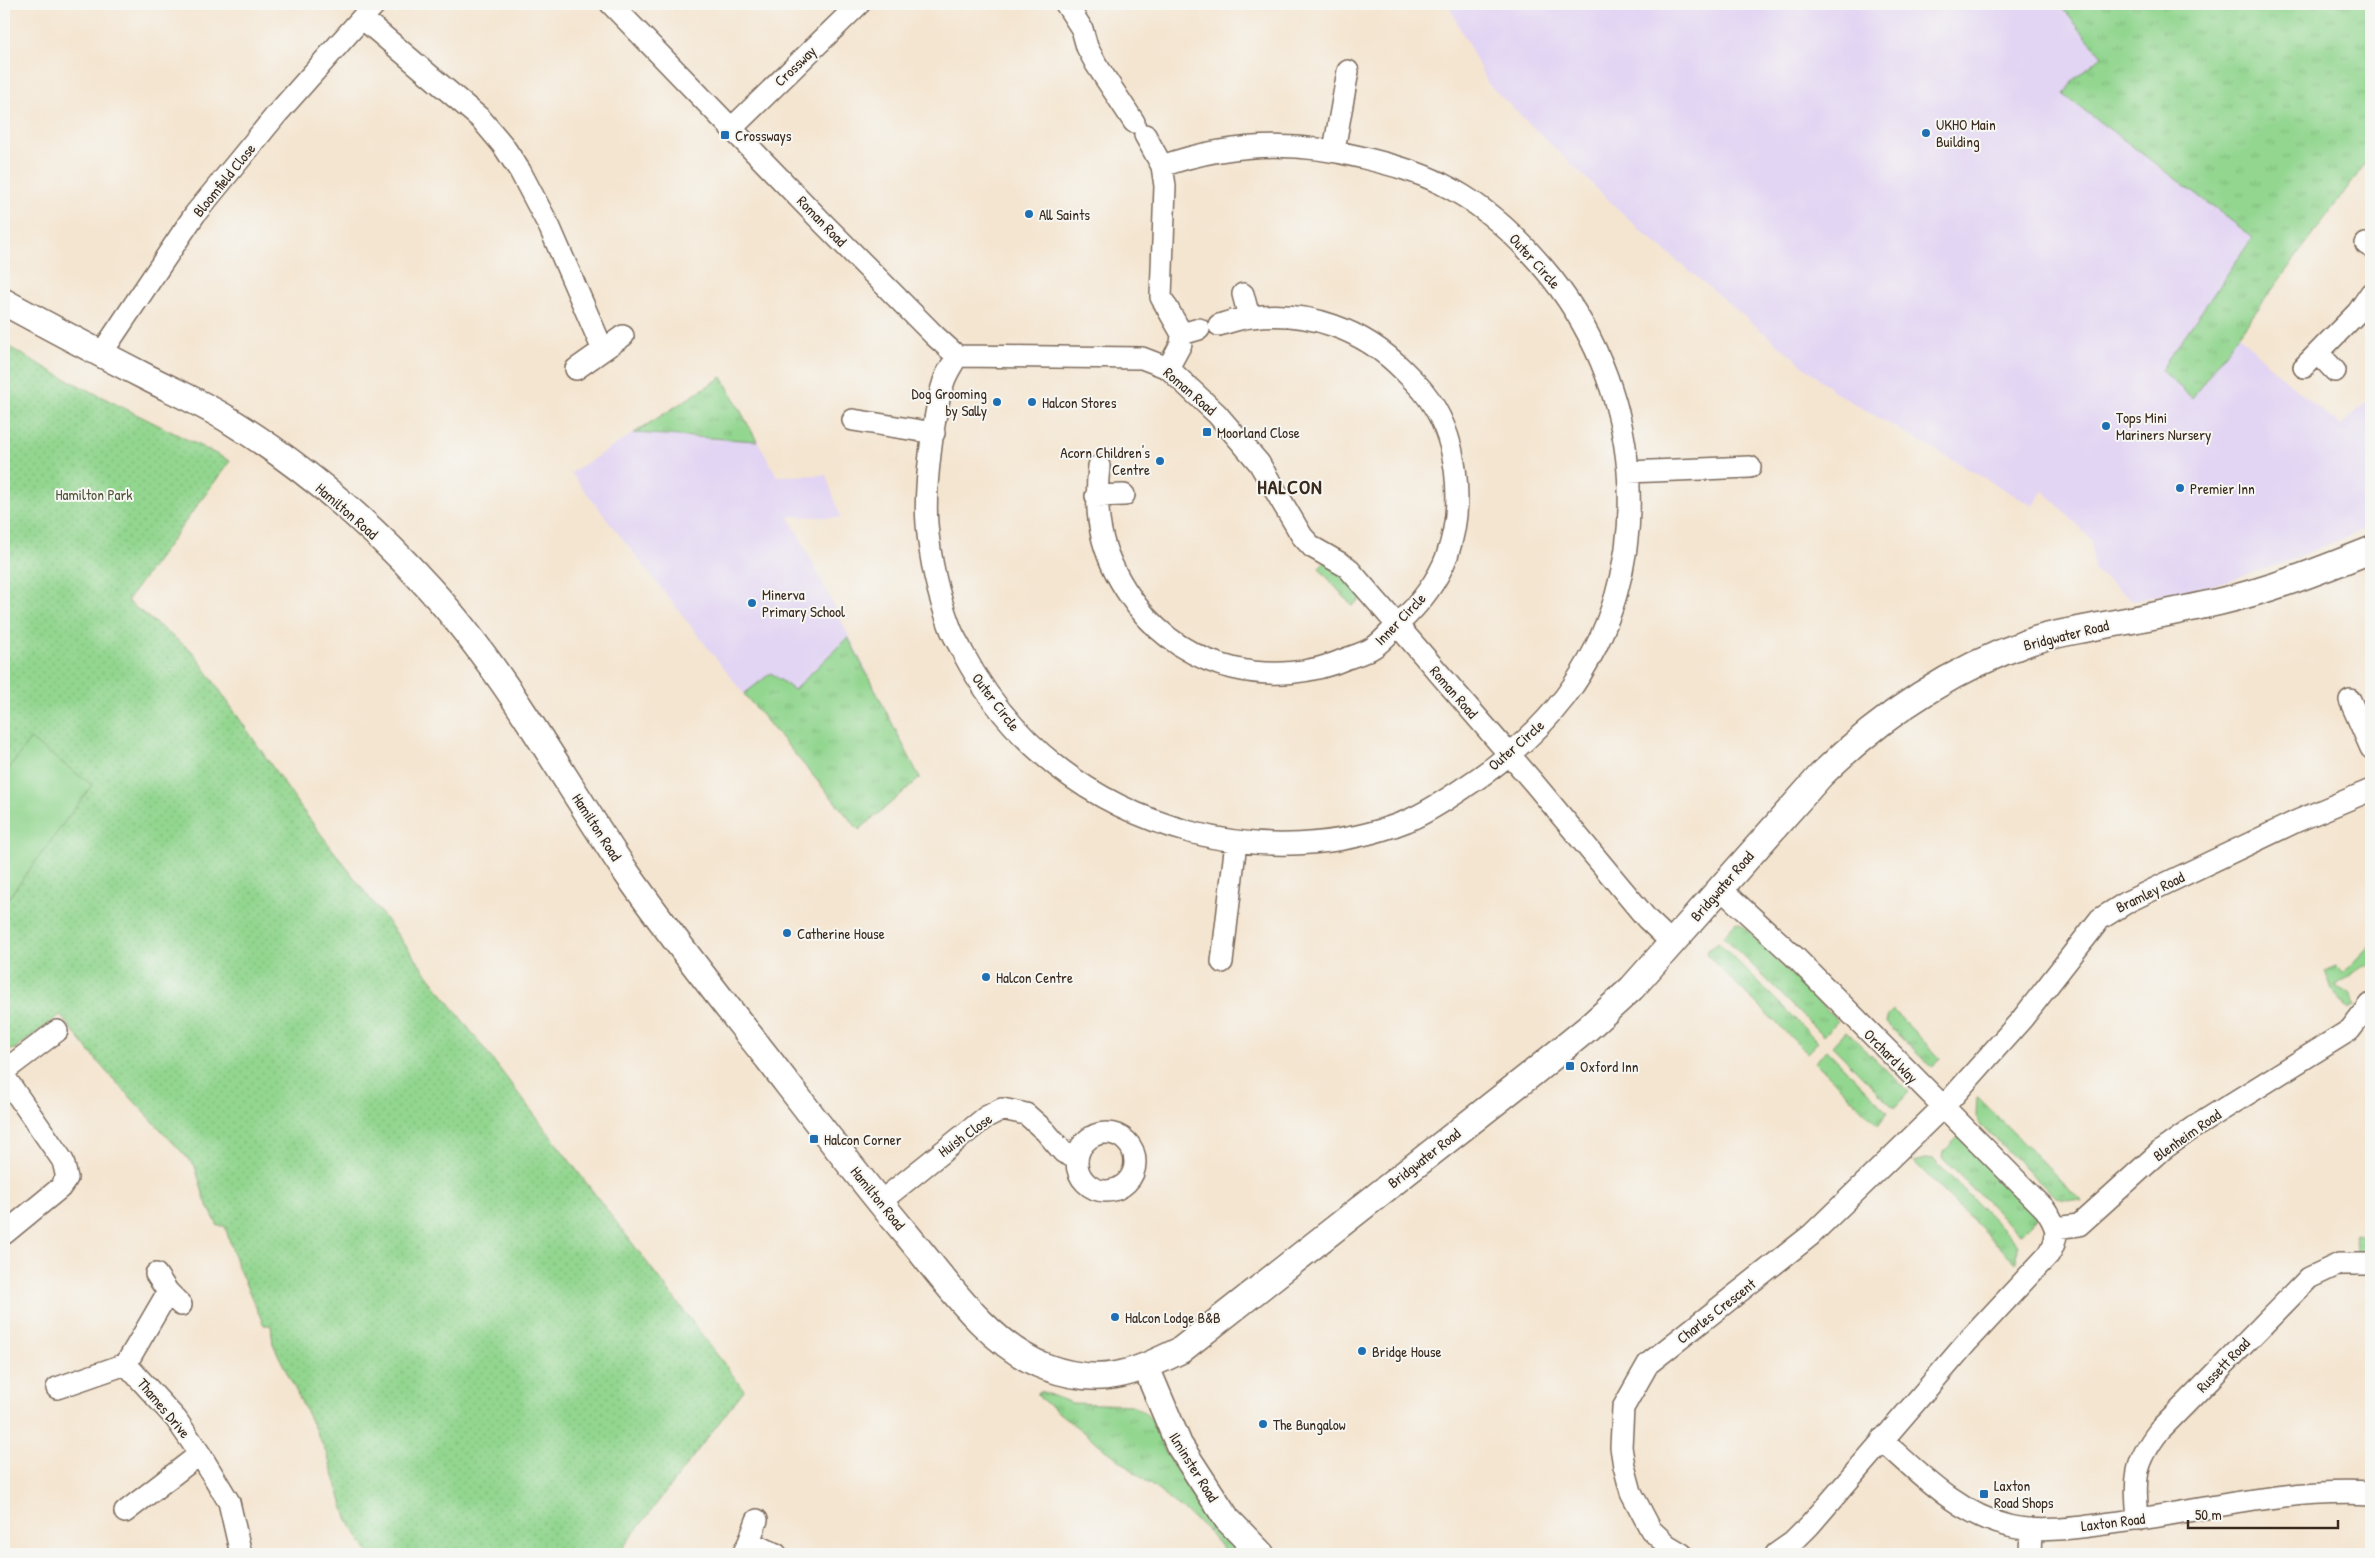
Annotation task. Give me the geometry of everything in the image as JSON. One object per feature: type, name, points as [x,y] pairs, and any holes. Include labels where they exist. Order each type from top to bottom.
[{"type":"street","name":"Roman Road","points":[[611,4],[928,329],[958,356],[1142,358],[1168,368],[1217,414],[1259,462],[1302,536],[1312,547],[1347,567],[1647,919],[1672,943]]},
{"type":"street","name":"Crossway","points":[[732,128],[859,4]]},
{"type":"street","points":[[1066,4],[1082,29],[1086,47],[1096,64],[1140,128],[1162,166],[1165,186],[1161,297],[1200,330],[1181,344],[1168,368]]},
{"type":"street","name":"Bloomfield Close","points":[[101,354],[195,214],[276,115],[369,11],[481,119],[502,144],[520,171],[550,228],[603,350]]},
{"type":"street","points":[[1334,150],[1348,71]]},
{"type":"street","name":"Outer Circle","points":[[958,356],[945,377],[934,433],[926,521],[935,576],[951,630],[978,682],[1017,731],[1059,769],[1100,797],[1159,824],[1236,842],[1314,843],[1379,831],[1412,819],[1474,782],[1508,755],[1550,716],[1578,677],[1606,624],[1629,540],[1630,500],[1624,436],[1615,398],[1603,365],[1578,312],[1537,259],[1497,221],[1443,184],[1391,164],[1334,150],[1284,145],[1208,152],[1162,166]]},
{"type":"street","points":[[2335,371],[2311,360],[2358,312],[2371,293]]},
{"type":"street","points":[[1243,294],[1249,317]]},
{"type":"street","name":"Hamilton Road","points":[[4,302],[228,419],[270,446],[344,506],[427,586],[460,624],[499,678],[629,876],[880,1202],[979,1320],[1015,1350],[1044,1366],[1076,1374],[1111,1377],[1146,1367]]},
{"type":"street","name":"Inner Circle","points":[[1099,466],[1096,496],[1102,544],[1111,566],[1128,595],[1146,618],[1189,652],[1215,664],[1249,672],[1286,674],[1316,670],[1374,647],[1418,604],[1446,558],[1455,524],[1456,479],[1449,442],[1424,392],[1388,354],[1360,335],[1307,317],[1249,317],[1200,330]]},
{"type":"street","points":[[576,369],[623,336]]},
{"type":"street","points":[[853,420],[934,433]]},
{"type":"street","points":[[1628,472],[1750,467]]},
{"type":"street","points":[[1096,496],[1124,495]]},
{"type":"street","name":"Bridgwater Road","points":[[1146,1367],[1181,1350],[1534,1072],[1632,988],[1821,775],[1881,721],[1960,672],[2031,642],[2255,593],[2317,572],[2371,550]]},
{"type":"street","points":[[2350,700],[2369,735]]},
{"type":"street","name":"Bramley Road","points":[[1942,1107],[2022,1019],[2088,932],[2113,909],[2297,821],[2371,790]]},
{"type":"street","points":[[1222,962],[1236,842]]},
{"type":"street","name":"Orchard Way","points":[[1720,888],[1794,956],[2045,1209],[2056,1228]]},
{"type":"street","name":"Blenheim Road","points":[[2056,1228],[2079,1225],[2162,1150],[2196,1126],[2350,1030],[2369,1004]]},
{"type":"street","points":[[4,1071],[57,1031]]},
{"type":"street","points":[[4,1076],[63,1161],[67,1178],[60,1188],[4,1234]]},
{"type":"street","name":"Charles Crescent","points":[[1682,1554],[1667,1545],[1651,1530],[1630,1492],[1621,1447],[1622,1413],[1629,1394],[1648,1364],[1811,1235],[1942,1107]]},
{"type":"street","name":"Huish Close","points":[[880,1202],[986,1117],[1002,1109],[1026,1114],[1045,1131],[1063,1152],[1077,1159]]},
{"type":"street","points":[[1776,1554],[1793,1542],[1810,1524],[1882,1440],[2048,1254],[2056,1243],[2056,1228]]},
{"type":"street","name":"Russett Road","points":[[2138,1520],[2136,1477],[2145,1449],[2159,1432],[2308,1278],[2339,1264],[2371,1264]]},
{"type":"street","name":"Thames Drive","points":[[56,1388],[126,1364],[174,1299],[156,1274]]},
{"type":"street","name":"Thames Drive","points":[[126,1364],[176,1419],[200,1454],[229,1502],[241,1554]]},
{"type":"street","name":"Ilminster Road","points":[[1146,1367],[1171,1429],[1184,1453],[1227,1519],[1261,1554]]},
{"type":"street","name":"Laxton Road","points":[[1882,1440],[1956,1503],[2010,1527],[2031,1529],[2086,1526],[2138,1520],[2279,1496],[2308,1493],[2371,1493]]},
{"type":"street","name":"Thames Drive","points":[[137,1510],[200,1454]]},
{"type":"street","points":[[757,1520],[746,1548],[776,1554]]},
{"type":"street","points":[[2030,1554],[2031,1529]]},
{"type":"shaded area","points":[[1448,4],[2371,4],[2371,156],[2239,335],[2275,371],[2340,426],[2371,398],[2371,527],[2283,563],[2210,586],[2133,600],[2094,570],[2091,539],[2043,490],[2033,506],[1839,395],[1639,229],[1488,84]]},
{"type":"shaded area","name":"Minerva Primary School","points":[[722,377],[777,476],[826,475],[841,518],[789,516],[920,778],[859,830],[744,694],[571,473]]},
{"type":"green space","points":[[2069,4],[2371,4],[2371,156],[2192,398],[2161,370],[2253,237],[2064,95],[2074,79],[2102,56],[2063,9]]},
{"type":"green space","name":"Hamilton Park","points":[[4,344],[60,376],[230,461],[127,601],[194,653],[298,804],[744,1390],[618,1554],[369,1554],[347,1518],[327,1454],[273,1344],[271,1325],[264,1325],[237,1265],[225,1226],[218,1226],[205,1200],[195,1166],[103,1068],[60,1015],[15,1049],[4,1051]]},
{"type":"green space","points":[[722,377],[757,441],[634,433]]},
{"type":"green space","points":[[1330,556],[1369,593],[1352,606],[1319,568]]},
{"type":"green space","points":[[848,637],[920,778],[859,830],[744,694],[771,673],[794,690]]},
{"type":"green space","points":[[30,739],[92,785],[4,904],[4,776]]},
{"type":"green space","points":[[1736,922],[1741,924],[1838,1021],[1823,1036],[1723,936]]},
{"type":"green space","points":[[1718,942],[1818,1042],[1807,1053],[1707,955],[1706,952]]},
{"type":"green space","points":[[2371,944],[2371,966],[2365,965],[2335,986],[2352,995],[2355,1006],[2349,1009],[2331,990],[2324,971],[2336,966],[2343,973]]},
{"type":"green space","points":[[1893,1010],[1940,1058],[1932,1068],[1886,1023],[1888,1015]]},
{"type":"green space","points":[[1846,1031],[1909,1092],[1894,1108],[1832,1046]]},
{"type":"green space","points":[[1827,1050],[1888,1112],[1878,1125],[1815,1062]]},
{"type":"green space","points":[[1977,1096],[2082,1202],[2056,1198],[1979,1123],[1976,1117]]},
{"type":"green space","points":[[1959,1136],[2039,1216],[2022,1233],[2019,1234],[1942,1158],[1943,1152]]},
{"type":"green space","points":[[1926,1159],[1934,1160],[2014,1240],[2017,1245],[2016,1263],[1914,1162]]},
{"type":"green space","points":[[2354,1234],[2371,1237],[2368,1257],[2357,1256]]},
{"type":"green space","points":[[1040,1391],[1072,1403],[1132,1405],[1144,1412],[1151,1419],[1165,1451],[1191,1493],[1244,1554],[1227,1554],[1207,1530],[1192,1517],[1040,1398],[1037,1394]]},
{"type":"place","name":"UKHO Main Building","points":[[1926,133]]},
{"type":"place","name":"Crossways","points":[[725,135]]},
{"type":"place","name":"All Saints","points":[[1029,214]]},
{"type":"place","name":"Dog Grooming by Sally","points":[[997,402]]},
{"type":"place","name":"Halcon Stores","points":[[1032,402]]},
{"type":"place","name":"Tops Mini Mariners Nursery","points":[[2106,426]]},
{"type":"place","name":"Moorland Close","points":[[1207,432]]},
{"type":"place","name":"Acorn Children's Centre","points":[[1160,461]]},
{"type":"place","name":"Premier Inn","points":[[2180,488]]},
{"type":"place","name":"Minerva Primary School","points":[[752,603]]},
{"type":"place","name":"Catherine House","points":[[787,933]]},
{"type":"place","name":"Halcon Centre","points":[[986,977]]},
{"type":"place","name":"Oxford Inn","points":[[1570,1066]]},
{"type":"place","name":"Halcon Corner","points":[[814,1139]]},
{"type":"place","name":"Halcon Lodge B&B","points":[[1115,1317]]},
{"type":"place","name":"Bridge House","points":[[1362,1351]]},
{"type":"place","name":"The Bungalow","points":[[1263,1424]]},
{"type":"place","name":"Laxton Road Shops","points":[[1984,1494]]},
{"type":"district","name":"HALCON","points":[[1290,486]]}]
